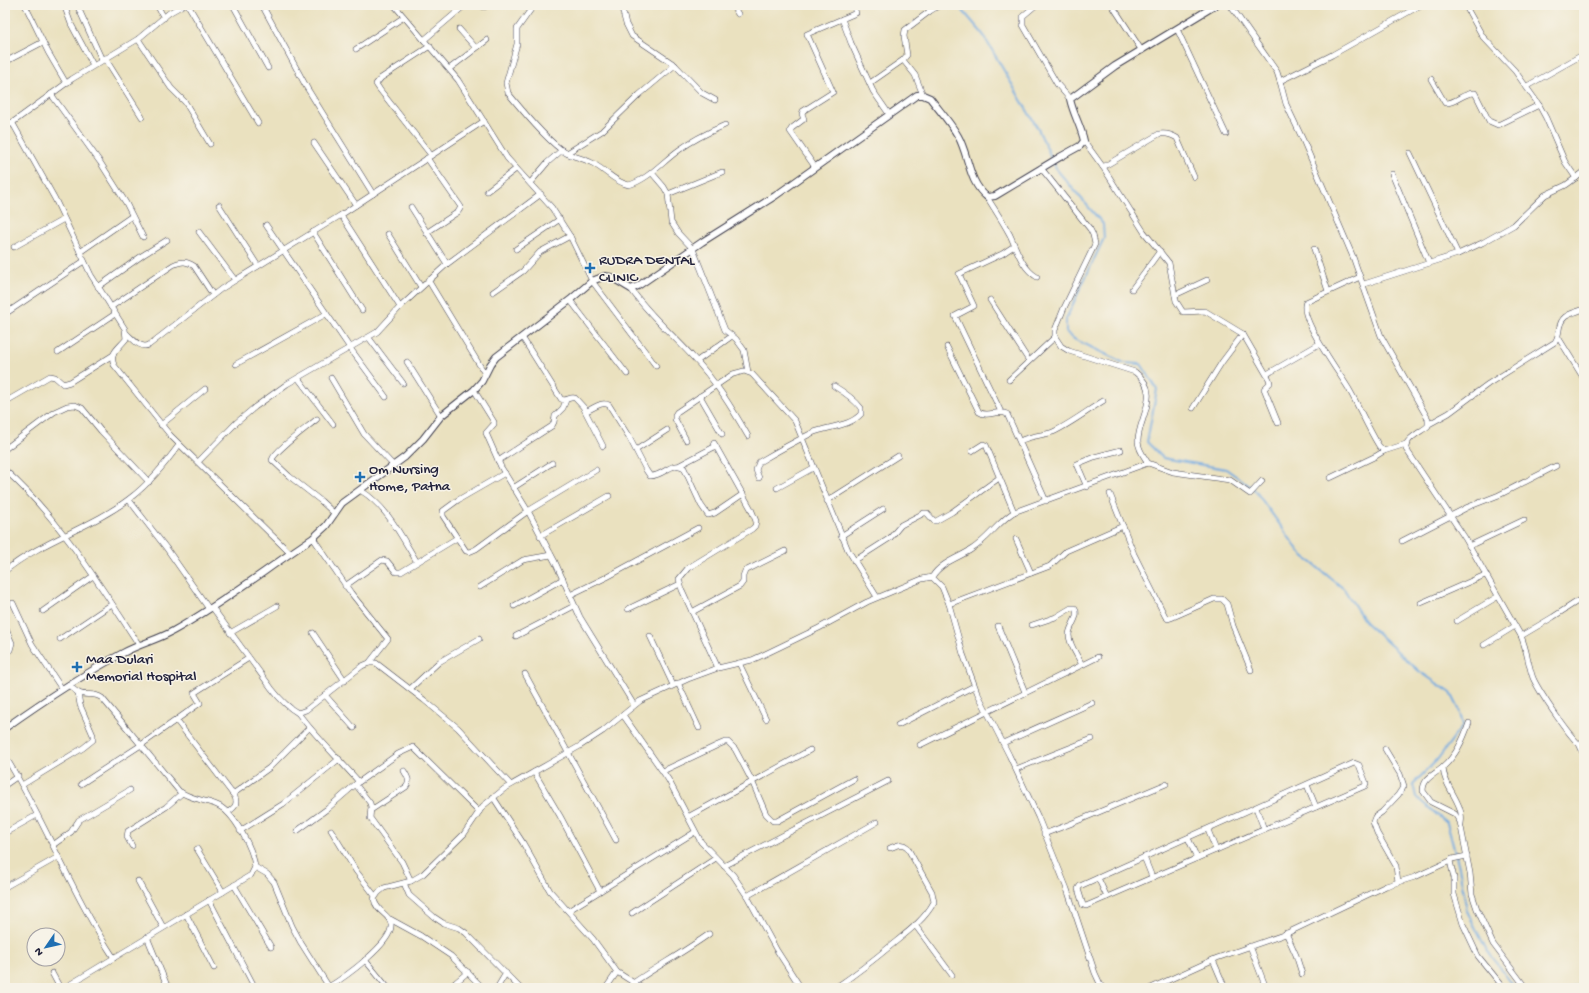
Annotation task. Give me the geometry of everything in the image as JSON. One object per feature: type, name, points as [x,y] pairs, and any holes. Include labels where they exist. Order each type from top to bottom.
[{"type":"street","points":[[25,5],[43,42],[66,83]]},
{"type":"street","points":[[64,5],[71,24],[93,65]]},
{"type":"street","points":[[77,5],[104,59],[142,117]]},
{"type":"street","points":[[157,5],[164,18]]},
{"type":"street","points":[[5,128],[66,83],[93,65],[138,39],[183,5]]},
{"type":"street","points":[[188,5],[258,123]]},
{"type":"street","points":[[233,5],[268,68]]},
{"type":"street","points":[[262,5],[304,82],[373,194]]},
{"type":"street","points":[[394,5],[430,46],[468,94],[499,147],[516,169],[541,194],[560,218],[592,280],[656,366]]},
{"type":"street","points":[[424,40],[465,5]]},
{"type":"street","points":[[480,5],[484,7],[490,5]]},
{"type":"street","points":[[534,5],[517,28],[517,44],[508,77],[507,89],[508,93],[529,117],[564,151],[590,162],[625,184],[633,184],[652,173],[690,142],[725,125]]},
{"type":"street","points":[[621,5],[626,24],[632,36],[675,65],[705,96],[715,100]]},
{"type":"street","points":[[732,5],[738,14]]},
{"type":"street","points":[[815,167],[790,131],[804,119],[802,114],[803,111],[833,92],[807,34],[856,14],[853,5]]},
{"type":"street","points":[[927,5],[930,11]]},
{"type":"street","points":[[870,83],[903,60],[907,55],[904,36],[905,30],[940,5]]},
{"type":"street","points":[[1036,5],[1023,16],[1023,25],[1057,84],[1070,99],[1072,110],[1082,132],[1084,141],[1103,167],[1144,232],[1169,263],[1176,301],[1183,312],[1205,311],[1243,334],[1267,374],[1270,383],[1264,389],[1278,423]]},
{"type":"street","points":[[1070,99],[1115,66],[1216,5]]},
{"type":"street","points":[[1230,5],[1277,72],[1286,104],[1303,140],[1364,284],[1381,336],[1429,424]]},
{"type":"street","points":[[1280,81],[1332,55],[1421,5]]},
{"type":"street","points":[[1465,5],[1483,37],[1504,58],[1527,86],[1539,105],[1565,162],[1576,178]]},
{"type":"street","points":[[1113,6],[1142,50]]},
{"type":"street","points":[[356,49],[404,17]]},
{"type":"street","points":[[842,19],[851,43],[870,83],[889,114]]},
{"type":"street","points":[[460,29],[476,48]]},
{"type":"street","points":[[1177,29],[1226,134]]},
{"type":"street","points":[[138,39],[171,88],[186,102],[210,144]]},
{"type":"street","points":[[449,69],[487,40]]},
{"type":"street","points":[[5,62],[43,42]]},
{"type":"street","points":[[426,233],[458,212],[461,207],[429,156],[376,84],[381,78],[430,46]]},
{"type":"street","points":[[1527,86],[1584,54]]},
{"type":"street","points":[[903,60],[915,75],[924,95]]},
{"type":"street","points":[[530,183],[547,163],[564,151],[602,131],[639,95],[675,65]]},
{"type":"street","points":[[1431,79],[1445,103],[1451,103],[1467,94],[1475,93],[1489,121],[1498,125],[1539,105]]},
{"type":"street","points":[[50,94],[100,162],[126,203],[143,237]]},
{"type":"street","points":[[630,288],[642,284],[692,249],[775,196],[917,95],[924,95],[930,98],[958,137],[972,177],[983,194],[987,197],[1028,269],[1037,277]]},
{"type":"street","points":[[126,333],[141,346],[145,347],[149,345],[213,295],[235,280],[341,215],[484,121]]},
{"type":"street","points":[[5,402],[50,376],[55,377],[63,384],[70,382],[112,355],[126,339],[125,329],[98,287],[45,180],[12,122]]},
{"type":"street","points":[[1103,167],[1159,134],[1164,133],[1177,138],[1194,177]]},
{"type":"street","points":[[987,197],[995,196],[1060,156],[1080,146],[1084,141]]},
{"type":"street","points":[[314,142],[356,205]]},
{"type":"street","points":[[1410,152],[1458,254]]},
{"type":"street","points":[[1043,167],[1090,229],[1095,241],[1092,252],[1064,308],[1055,330],[1055,337],[1061,346],[1069,351],[1135,372],[1140,376],[1145,383],[1148,396],[1138,446],[1148,463],[1173,472],[1230,480],[1250,494],[1261,483]]},
{"type":"street","points":[[487,191],[516,169]]},
{"type":"street","points":[[668,194],[722,172]]},
{"type":"street","points":[[1364,284],[1458,254],[1482,243],[1514,225],[1545,195],[1584,172]]},
{"type":"street","points":[[652,173],[668,194],[671,222],[678,233],[692,249],[725,330],[736,339],[744,350],[748,372],[791,415],[798,428],[841,536],[854,561],[877,597]]},
{"type":"street","points":[[1392,174],[1429,263]]},
{"type":"street","points":[[198,462],[246,414],[268,396],[369,338],[385,325],[420,287],[446,264],[541,194]]},
{"type":"street","points":[[220,205],[258,266]]},
{"type":"street","points":[[411,207],[446,264]]},
{"type":"street","points":[[341,215],[400,307]]},
{"type":"street","points":[[80,252],[132,216]]},
{"type":"street","points":[[516,249],[560,218]]},
{"type":"street","points":[[14,247],[64,219]]},
{"type":"street","points":[[266,225],[326,314],[386,397]]},
{"type":"street","points":[[200,232],[235,280]]},
{"type":"street","points":[[313,232],[362,310]]},
{"type":"street","points":[[388,234],[420,287]]},
{"type":"street","points":[[493,292],[523,271],[540,252],[570,236]]},
{"type":"street","points":[[98,287],[167,240]]},
{"type":"street","points":[[1001,412],[955,316],[974,306],[959,274],[1002,254],[1014,246]]},
{"type":"street","points":[[1314,250],[1328,291]]},
{"type":"street","points":[[1132,289],[1160,251]]},
{"type":"street","points":[[5,314],[84,261]]},
{"type":"street","points":[[111,307],[173,265],[184,261],[194,266],[213,295]]},
{"type":"street","points":[[5,728],[109,660],[172,631],[210,608],[313,538],[326,526],[342,503],[415,448],[441,416],[474,390],[496,357],[570,300],[592,280],[605,276],[611,277],[630,288],[646,310],[697,361],[716,384],[728,401],[748,436]]},
{"type":"street","points":[[1360,277],[1306,302],[1304,309],[1320,344],[1350,392],[1379,446],[1384,451]]},
{"type":"street","points":[[428,280],[485,374]]},
{"type":"street","points":[[1175,295],[1207,280]]},
{"type":"street","points":[[570,300],[627,374]]},
{"type":"street","points":[[990,300],[1029,361]]},
{"type":"street","points":[[1330,478],[1384,451],[1406,444],[1429,424],[1449,413],[1488,384],[1553,344],[1557,340],[1562,318],[1584,309]]},
{"type":"street","points":[[58,352],[115,314]]},
{"type":"street","points":[[236,364],[326,314]]},
{"type":"street","points":[[1193,408],[1222,362],[1243,334]]},
{"type":"street","points":[[697,361],[732,336]]},
{"type":"street","points":[[522,337],[558,396],[561,399],[566,400],[573,397],[575,398],[584,409],[604,446]]},
{"type":"street","points":[[1009,380],[1055,337]]},
{"type":"street","points":[[1558,337],[1584,379]]},
{"type":"street","points":[[369,338],[403,383]]},
{"type":"street","points":[[1267,374],[1320,344]]},
{"type":"street","points":[[947,347],[979,412],[986,415],[1001,412],[1007,414],[1046,501]]},
{"type":"street","points":[[112,355],[112,360],[119,372],[179,446],[198,462],[290,553]]},
{"type":"street","points":[[407,362],[441,416]]},
{"type":"street","points":[[686,440],[675,419],[677,412],[716,384],[733,374],[744,371],[748,372]]},
{"type":"street","points":[[298,378],[334,424]]},
{"type":"street","points":[[330,378],[364,434],[393,465]]},
{"type":"street","points":[[759,478],[756,470],[759,462],[802,438],[822,429],[848,422],[861,414],[862,411],[859,406],[846,394],[834,386]]},
{"type":"street","points":[[161,425],[205,388]]},
{"type":"street","points":[[474,390],[494,422],[486,433],[498,461],[528,511],[563,579],[574,606],[634,705]]},
{"type":"street","points":[[700,396],[722,434]]},
{"type":"street","points":[[498,461],[552,426],[555,416],[563,408],[566,400]]},
{"type":"street","points":[[1020,441],[1028,437],[1055,431],[1103,401]]},
{"type":"street","points":[[584,409],[589,410],[604,403],[609,405],[650,476],[680,465],[715,444],[754,515],[755,526],[752,529],[688,568],[679,579],[692,612],[718,668]]},
{"type":"street","points":[[5,449],[50,415],[67,406],[75,405],[82,408],[101,431],[149,482]]},
{"type":"street","points":[[317,419],[274,455],[272,460],[289,476],[321,501],[334,514]]},
{"type":"street","points":[[636,450],[667,430]]},
{"type":"street","points":[[972,451],[984,444],[1014,512]]},
{"type":"street","points":[[1406,444],[1408,452],[1469,546],[1497,597],[1521,636],[1536,683],[1570,735],[1582,747],[1584,756]]},
{"type":"street","points":[[5,571],[33,551],[64,534],[88,524],[128,500],[149,482],[179,446]]},
{"type":"street","points":[[1087,487],[1077,467],[1078,463],[1120,450]]},
{"type":"street","points":[[828,501],[898,456]]},
{"type":"street","points":[[514,488],[552,463]]},
{"type":"street","points":[[375,896],[384,888],[411,881],[423,874],[458,841],[478,812],[493,797],[510,784],[568,754],[592,739],[634,705],[675,684],[718,668],[752,660],[877,597],[922,579],[932,577],[936,571],[945,564],[976,546],[1003,520],[1014,512],[1087,487],[1148,463]]},
{"type":"street","points":[[680,465],[688,474],[701,505],[708,515],[715,513],[743,494]]},
{"type":"street","points":[[1402,540],[1556,466]]},
{"type":"street","points":[[777,488],[813,468]]},
{"type":"street","points":[[5,470],[31,496],[64,534],[139,645]]},
{"type":"street","points":[[505,473],[458,500],[443,511],[443,516],[466,551],[471,551],[528,511],[596,470]]},
{"type":"street","points":[[854,561],[890,538],[901,525],[924,513],[936,521],[952,512],[1000,478]]},
{"type":"street","points":[[360,490],[371,496],[385,510],[417,562]]},
{"type":"street","points":[[1110,494],[1134,554],[1165,616],[1168,619],[1214,599],[1220,598],[1229,608],[1233,626],[1251,670]]},
{"type":"street","points":[[540,536],[609,496]]},
{"type":"street","points":[[128,500],[167,549],[281,701],[298,712],[309,728],[339,759],[357,783],[370,803],[370,818],[402,862],[411,881]]},
{"type":"street","points":[[841,536],[883,509]]},
{"type":"street","points":[[1469,546],[1524,520]]},
{"type":"street","points":[[949,604],[1052,565],[1062,554],[1069,550],[1123,526]]},
{"type":"street","points":[[570,595],[607,577],[698,528]]},
{"type":"street","points":[[313,538],[345,586],[388,639],[369,663]]},
{"type":"street","points":[[345,586],[382,560],[387,561],[399,573],[457,538]]},
{"type":"street","points":[[1016,539],[1031,573]]},
{"type":"street","points":[[692,612],[740,586],[743,582],[745,571],[785,551]]},
{"type":"street","points":[[480,587],[523,560],[551,555]]},
{"type":"street","points":[[1421,603],[1485,575]]},
{"type":"street","points":[[43,611],[93,576]]},
{"type":"street","points":[[932,577],[942,587],[949,604],[962,654],[974,686],[1016,769],[1044,834],[1071,900],[1091,961],[1102,988]]},
{"type":"street","points":[[514,606],[563,579]]},
{"type":"street","points":[[628,609],[680,584]]},
{"type":"street","points":[[1457,621],[1497,597]]},
{"type":"street","points":[[1521,636],[1553,618],[1584,597]]},
{"type":"street","points":[[13,603],[32,644],[62,690]]},
{"type":"street","points":[[60,639],[112,604]]},
{"type":"street","points":[[230,633],[278,606]]},
{"type":"street","points":[[516,636],[574,606]]},
{"type":"street","points":[[1032,625],[1056,617],[1071,608],[1075,608],[1077,613],[1069,636],[1082,665]]},
{"type":"street","points":[[998,626],[1025,692]]},
{"type":"street","points":[[1484,645],[1515,626]]},
{"type":"street","points":[[5,627],[12,643],[10,650],[5,653]]},
{"type":"street","points":[[313,633],[345,680]]},
{"type":"street","points":[[650,636],[699,728]]},
{"type":"street","points":[[410,689],[440,662],[479,639]]},
{"type":"street","points":[[920,745],[986,711],[1098,657]]},
{"type":"street","points":[[81,784],[141,745],[200,703],[194,693],[249,658]]},
{"type":"street","points":[[298,712],[306,710],[362,666],[369,663],[376,663],[458,728],[510,784]]},
{"type":"street","points":[[739,663],[766,719]]},
{"type":"street","points":[[526,674],[568,754],[616,840]]},
{"type":"street","points":[[69,685],[78,693],[83,695],[95,694],[102,698],[172,784],[182,793],[192,799],[218,805],[228,812],[240,831],[256,867],[267,874],[274,882],[295,932],[328,987],[366,960],[388,933],[391,925],[389,919]]},
{"type":"street","points":[[898,725],[974,686]]},
{"type":"street","points":[[22,785],[83,748],[93,740],[93,734],[80,705],[78,693]]},
{"type":"street","points":[[325,695],[354,728]]},
{"type":"street","points":[[1003,743],[1092,703]]},
{"type":"street","points":[[623,715],[662,772],[701,842],[724,866],[747,896],[769,938],[801,988]]},
{"type":"street","points":[[176,720],[237,801],[236,805],[228,812]]},
{"type":"street","points":[[1469,723],[1461,745],[1443,768],[1429,777],[1424,784],[1423,791],[1431,802],[1455,814],[1460,822],[1474,901],[1484,927],[1493,944],[1526,988]]},
{"type":"street","points":[[233,794],[269,768],[309,728]]},
{"type":"street","points":[[1016,769],[1092,739]]},
{"type":"street","points":[[662,772],[718,745],[728,742],[735,749],[752,781],[766,814],[773,821],[777,821],[854,779]]},
{"type":"street","points":[[297,831],[327,809],[357,783],[398,754],[413,747],[478,812]]},
{"type":"street","points":[[1385,749],[1400,774],[1404,786],[1398,795],[1382,812],[1375,817],[1373,822],[1377,833],[1396,866],[1398,882]]},
{"type":"street","points":[[688,817],[810,750]]},
{"type":"street","points":[[5,756],[18,776],[86,912],[114,958]]},
{"type":"street","points":[[240,831],[296,795],[339,759]]},
{"type":"street","points":[[1354,764],[1359,765],[1366,783],[1365,786],[1152,878],[1086,906],[1083,905],[1078,889],[1079,887],[1307,785],[1354,764]]},
{"type":"street","points":[[1443,768],[1444,779],[1458,802],[1462,814],[1460,827]]},
{"type":"street","points":[[371,810],[406,787],[409,780],[404,771]]},
{"type":"street","points":[[534,772],[560,816],[577,851],[600,891]]},
{"type":"street","points":[[5,785],[18,776]]},
{"type":"street","points":[[724,866],[888,781]]},
{"type":"street","points":[[1044,834],[1166,784]]},
{"type":"street","points":[[1307,785],[1316,807]]},
{"type":"street","points":[[53,845],[71,832],[79,820],[130,790]]},
{"type":"street","points":[[132,846],[127,837],[128,831],[158,813],[182,793]]},
{"type":"street","points":[[493,797],[523,842],[545,883],[593,939],[617,972],[642,988]]},
{"type":"street","points":[[1256,808],[1264,829]]},
{"type":"street","points":[[5,833],[37,815]]},
{"type":"street","points":[[747,896],[877,822]]},
{"type":"street","points":[[331,830],[356,871],[375,896],[374,899],[376,907],[389,919],[421,936],[451,956],[483,988]]},
{"type":"street","points":[[1208,830],[1216,850]]},
{"type":"street","points":[[568,911],[695,832]]},
{"type":"street","points":[[1188,838],[1197,858]]},
{"type":"street","points":[[835,988],[868,965],[915,925],[934,902],[934,896],[907,847],[900,844],[890,848]]},
{"type":"street","points":[[197,849],[224,892]]},
{"type":"street","points":[[1151,988],[1213,960],[1286,933],[1386,886],[1415,876],[1451,860],[1466,856]]},
{"type":"street","points":[[5,887],[58,857]]},
{"type":"street","points":[[1144,857],[1152,878]]},
{"type":"street","points":[[632,913],[716,858]]},
{"type":"street","points":[[1451,860],[1454,878],[1454,894],[1463,924],[1482,961],[1504,988]]},
{"type":"street","points":[[64,988],[251,875],[256,867]]},
{"type":"street","points":[[1098,878],[1107,897]]},
{"type":"street","points":[[138,881],[163,927]]},
{"type":"street","points":[[404,883],[409,895],[434,917],[443,923],[460,928],[466,933],[520,988]]},
{"type":"street","points":[[234,885],[271,947]]},
{"type":"street","points":[[1071,900],[1080,896]]},
{"type":"street","points":[[210,900],[255,988]]},
{"type":"street","points":[[186,914],[214,968]]},
{"type":"street","points":[[915,925],[952,975]]},
{"type":"street","points":[[1286,933],[1302,974]]},
{"type":"street","points":[[633,983],[661,964],[682,953],[709,934]]},
{"type":"street","points":[[147,937],[168,988]]},
{"type":"street","points":[[1250,946],[1266,988]]},
{"type":"street","points":[[366,960],[388,988]]},
{"type":"street","points":[[1213,960],[1225,988]]},
{"type":"street","points":[[449,988],[468,972]]},
{"type":"street","points":[[606,988],[617,972]]},
{"type":"street","points":[[52,973],[60,988]]},
{"type":"street","points":[[497,988],[506,973]]},
{"type":"waterway","points":[[958,5],[982,33],[1038,129],[1057,170],[1103,224],[1104,238],[1066,319],[1066,332],[1074,339],[1124,363],[1141,364],[1157,389],[1147,442],[1163,458],[1226,469],[1254,489],[1301,554],[1344,589],[1365,622],[1419,671],[1451,693],[1459,709],[1463,725],[1437,760],[1413,784],[1416,797],[1447,823],[1459,867],[1467,911],[1485,947],[1515,988]]},
{"type":"waterway","points":[[1570,988],[1584,985]]},
{"type":"place","name":"RUDRA DENTAL CLINIC","points":[[590,268]]},
{"type":"place","name":"Om Nursing Home, Patna","points":[[360,477]]},
{"type":"place","name":"Maa Dulari Memorial Hospital","points":[[77,667]]}]
